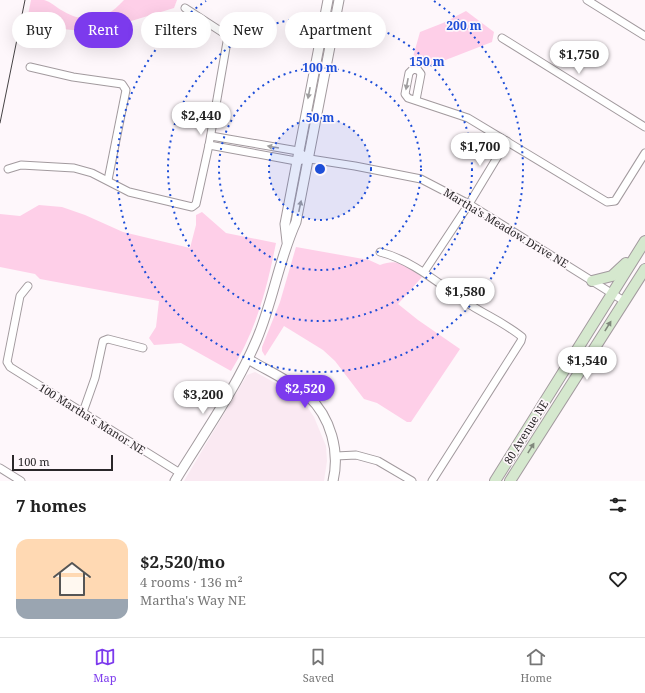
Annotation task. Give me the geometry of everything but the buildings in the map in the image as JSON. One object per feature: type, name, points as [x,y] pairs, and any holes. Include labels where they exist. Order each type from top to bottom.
[{"type":"main road","points":[[592,281],[612,276],[644,243]]},
{"type":"main road","name":"80 Avenue NE","points":[[495,481],[644,243]]},
{"type":"main road","name":"80 Avenue NE","points":[[510,481],[645,269]]},
{"type":"street","points":[[287,242],[285,224],[328,0]]},
{"type":"street","points":[[177,477],[248,359],[269,309],[287,242],[296,222],[310,159],[338,0],[345,0]]},
{"type":"street","points":[[587,0],[645,36]]},
{"type":"street","points":[[8,169],[21,165],[74,168],[92,172],[129,192],[192,208],[196,204],[211,136],[228,36],[185,8]]},
{"type":"street","points":[[502,38],[645,127]]},
{"type":"street","points":[[30,66],[73,77],[122,84],[126,90],[108,180]]},
{"type":"street","points":[[416,100],[468,118],[611,203],[615,201],[645,152]]},
{"type":"street","points":[[211,136],[298,151],[310,159]]},
{"type":"street","points":[[424,272],[469,204],[507,141]]},
{"type":"street","points":[[209,145],[296,161],[310,159]]},
{"type":"street","name":"Martha's Meadow Drive NE","points":[[310,159],[421,179],[469,204],[624,301]]},
{"type":"street","points":[[380,252],[395,256],[424,272],[443,287],[522,337],[521,341],[432,481]]},
{"type":"street","name":"100 Martha's Manor NE","points":[[28,286],[20,296],[7,362],[10,367],[83,412],[177,477]]},
{"type":"street","points":[[83,412],[95,378],[103,341],[108,339],[143,348]]},
{"type":"street","points":[[248,359],[309,397],[326,421],[333,438],[336,456],[333,481]]},
{"type":"street","points":[[336,456],[356,455],[378,461],[412,481]]},
{"type":"street","points":[[0,468],[21,481]]},
{"type":"shaded area","points":[[31,0],[44,0],[65,12],[29,12]]},
{"type":"shaded area","points":[[124,0],[177,0],[174,8],[161,12],[141,12],[141,18],[133,20],[133,12],[110,12]]},
{"type":"shaded area","points":[[466,11],[494,32],[492,42],[425,68],[420,64],[411,64],[420,32],[443,23]]},
{"type":"shaded area","points":[[66,12],[74,16],[74,30],[66,29]]},
{"type":"shaded area","points":[[39,205],[62,207],[85,215],[123,232],[190,248],[196,225],[196,215],[202,212],[226,233],[276,243],[260,309],[240,356],[231,371],[181,343],[154,345],[149,338],[156,327],[159,301],[40,279],[35,274],[0,267],[0,214],[20,216]]},
{"type":"shaded area","points":[[296,247],[369,260],[380,265],[392,262],[402,264],[422,277],[398,304],[418,320],[460,349],[411,422],[407,422],[377,403],[364,399],[335,361],[323,350],[284,326],[265,356],[262,351],[262,347],[280,302]]},
{"type":"shaded area","points":[[255,372],[294,393],[306,405],[314,417],[326,446],[327,461],[324,481],[184,481],[247,375]]},
{"type":"tram line","points":[[0,123],[25,0]]}]
